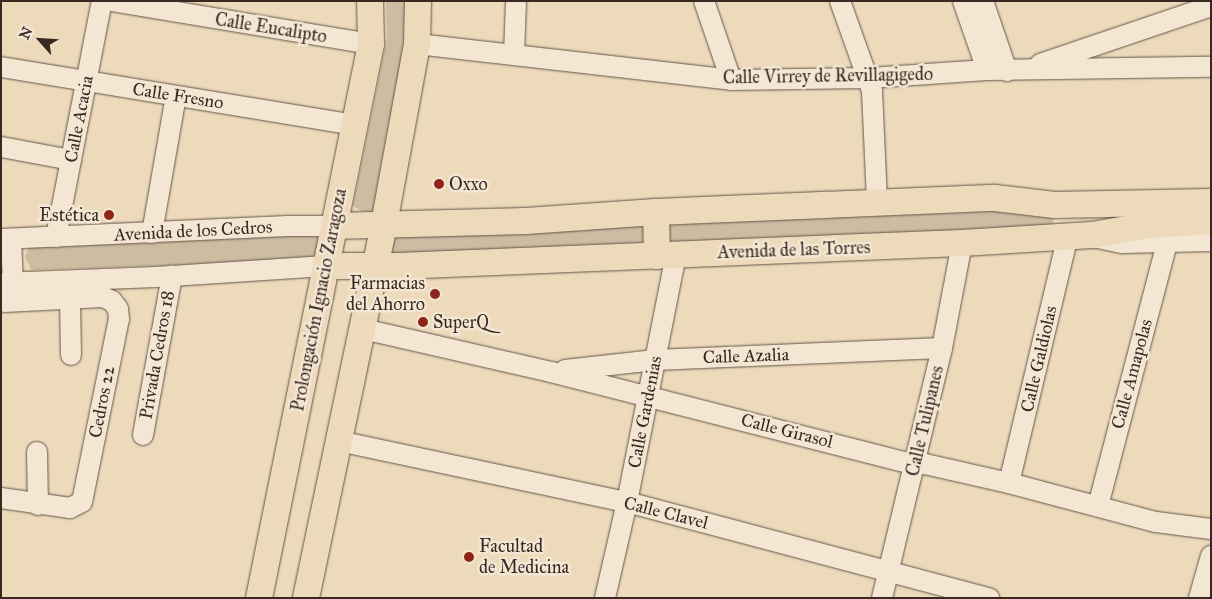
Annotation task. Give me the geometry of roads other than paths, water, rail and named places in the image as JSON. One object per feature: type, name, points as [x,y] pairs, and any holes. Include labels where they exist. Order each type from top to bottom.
[{"type":"main road","name":"Prolongación Ignacio Zaragoza","points":[[259,598],[371,44],[370,1]]},
{"type":"main road","points":[[405,1],[411,49]]},
{"type":"main road","points":[[306,598],[377,264],[410,80],[411,49],[418,1]]},
{"type":"main road","points":[[384,224],[526,221],[656,212],[995,198],[1055,205],[1211,202]]},
{"type":"main road","points":[[656,212],[667,256]]},
{"type":"main road","name":"Avenida de las Torres","points":[[377,264],[398,266],[962,243],[1080,235],[1149,225],[1211,221]]},
{"type":"main road","name":"Avenida de los Cedros","points":[[334,226],[384,224]]},
{"type":"main road","points":[[326,266],[377,264]]},
{"type":"street","name":"Calle Acacia","points":[[56,237],[102,1]]},
{"type":"street","name":"Calle Eucalipto","points":[[111,1],[371,44]]},
{"type":"street","points":[[514,54],[516,1]]},
{"type":"street","points":[[704,1],[731,80]]},
{"type":"street","points":[[840,1],[869,78],[872,91],[878,202]]},
{"type":"street","points":[[963,1],[987,70]]},
{"type":"street","points":[[982,1],[1015,70],[1211,6]]},
{"type":"street","name":"Calle Virrey de Revillagigedo","points":[[411,49],[514,54],[731,80],[869,78],[987,70],[1211,67]]},
{"type":"street","name":"Calle Fresno","points":[[1,68],[354,125]]},
{"type":"street","points":[[152,233],[176,96]]},
{"type":"street","points":[[1,148],[71,160]]},
{"type":"street","points":[[995,198],[1072,193],[1211,190]]},
{"type":"street","name":"Avenida de los Cedros","points":[[6,239],[288,226],[334,226]]},
{"type":"street","points":[[1080,235],[1122,243],[1211,241]]},
{"type":"street","name":"Calle Galdiolas","points":[[1009,483],[1080,235]]},
{"type":"street","points":[[6,239],[5,290],[172,276],[326,266]]},
{"type":"street","name":"Calle Tulipanes","points":[[882,598],[942,348],[962,243]]},
{"type":"street","name":"Calle Amapolas","points":[[1098,506],[1167,243]]},
{"type":"street","name":"Calle Gardenias","points":[[610,597],[655,360],[667,256]]},
{"type":"street","name":"Privada Cedros 18","points":[[142,435],[172,276]]},
{"type":"street","name":"Cedros 22","points":[[1,498],[38,505],[70,508],[82,502],[119,319],[118,309],[109,298],[70,298],[5,290]]},
{"type":"street","points":[[70,298],[72,356]]},
{"type":"street","name":"Calle Girasol","points":[[363,329],[551,372],[915,464],[925,464],[1009,483],[1156,522],[1211,529]]},
{"type":"street","name":"Calle Azalia","points":[[551,372],[655,360],[942,348]]},
{"type":"street","name":"Calle Clavel","points":[[339,441],[627,502],[989,598]]},
{"type":"street","points":[[37,452],[38,505]]},
{"type":"street","points":[[1199,598],[1211,556]]},
{"type":"place","name":"Oxxo","points":[[439,184]]},
{"type":"place","name":"Estética","points":[[109,215]]},
{"type":"place","name":"Farmacias del Ahorro","points":[[435,294]]},
{"type":"place","name":"SuperQ","points":[[423,322]]},
{"type":"place","name":"Facultad de Medicina","points":[[469,557]]}]
